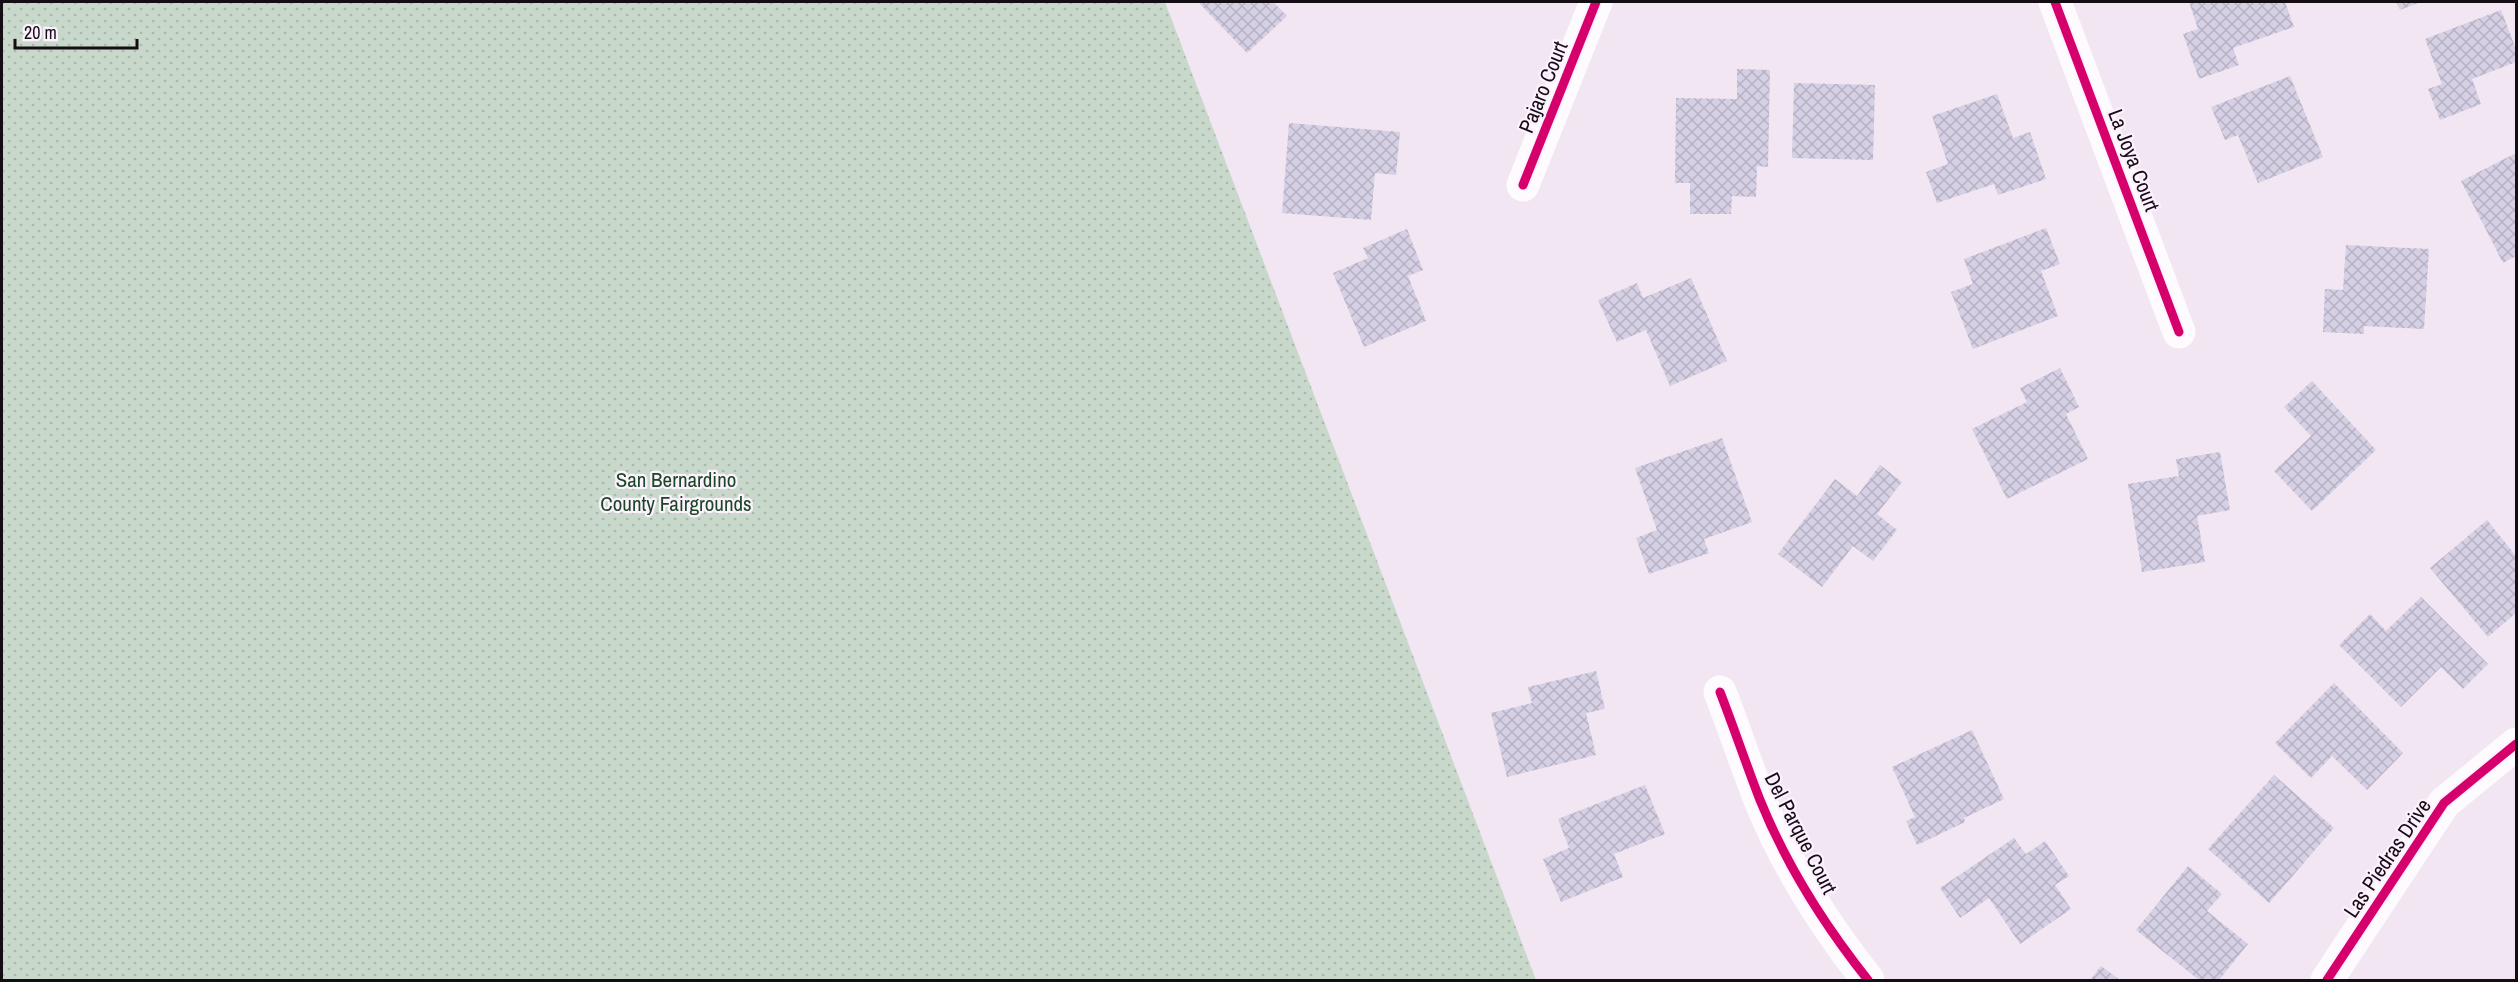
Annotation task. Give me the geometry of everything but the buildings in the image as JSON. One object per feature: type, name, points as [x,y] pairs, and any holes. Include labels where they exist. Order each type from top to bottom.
[{"type":"street","name":"Pajaro Court","points":[[1523,185],[1596,2]]},
{"type":"street","name":"La Joya Court","points":[[2055,2],[2179,332]]},
{"type":"street","name":"Del Parque Court","points":[[1720,692],[1761,802],[1801,882],[1847,954],[1868,981]]},
{"type":"street","name":"Las Piedras Drive","points":[[2327,981],[2444,803],[2517,744]]},
{"type":"green space","name":"San Bernardino County Fairgrounds","points":[[2,2],[1165,2],[1536,980],[2,980]]},
{"type":"cycle path","points":[[1523,185],[1596,2]]},
{"type":"cycle path","points":[[2055,2],[2179,332]]},
{"type":"cycle path","points":[[1720,692],[1760,800],[1782,848],[1822,916],[1868,980]]},
{"type":"cycle path","points":[[2327,980],[2444,803],[2516,744]]}]
